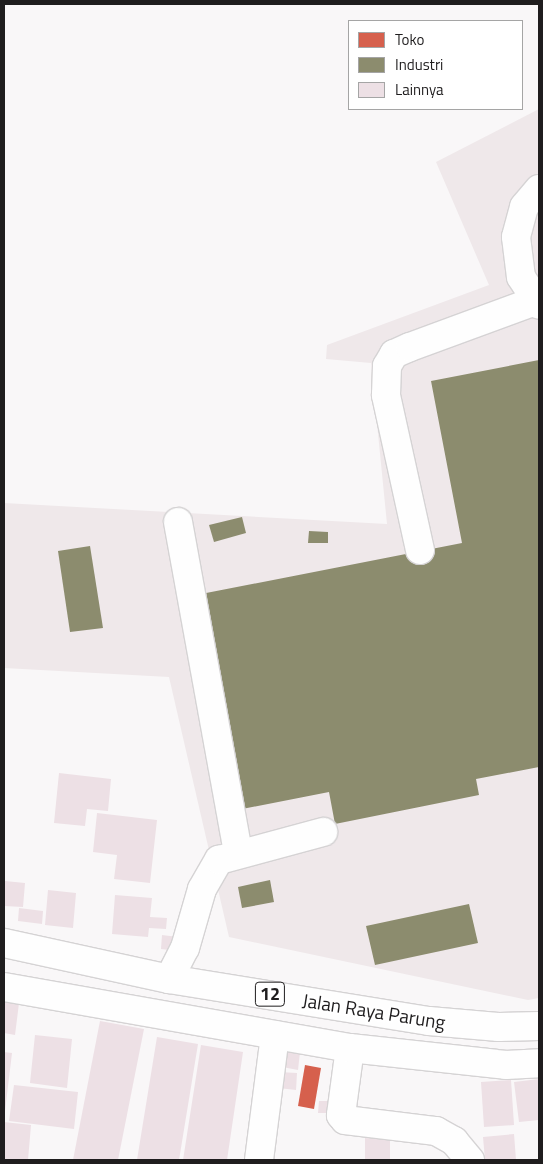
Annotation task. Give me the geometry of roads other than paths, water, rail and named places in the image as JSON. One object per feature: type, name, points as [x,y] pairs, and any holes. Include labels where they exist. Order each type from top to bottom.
[{"type":"main road","points":[[420,550],[386,395],[387,366],[394,354],[410,347],[537,303],[521,277],[516,237],[524,207],[539,189]]},
{"type":"main road","points":[[178,522],[238,852]]},
{"type":"main road","points":[[169,979],[185,948],[208,874],[219,860],[238,852],[323,832]]},
{"type":"main road","name":"Jalan Raya Parung","points":[[4,943],[169,979],[429,1021],[499,1027],[539,1026]]},
{"type":"main road","name":"Jalan Raya Parung","points":[[4,987],[350,1048],[506,1065],[539,1063]]},
{"type":"main road","points":[[259,1160],[276,1035]]},
{"type":"main road","points":[[350,1048],[341,1115],[345,1120],[436,1131],[454,1142],[470,1160]]}]
